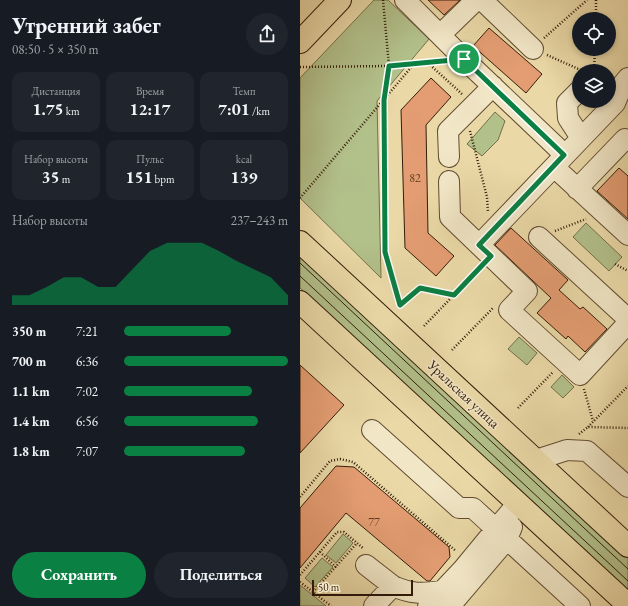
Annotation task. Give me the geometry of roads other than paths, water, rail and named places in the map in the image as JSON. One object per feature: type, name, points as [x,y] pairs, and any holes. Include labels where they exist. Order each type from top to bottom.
[{"type":"main road","points":[[300,42],[340,0]]},
{"type":"main road","name":"Уральская улица","points":[[300,242],[628,546]]},
{"type":"main road","points":[[300,302],[517,511],[628,605]]},
{"type":"lane","points":[[404,0],[493,86],[559,161],[577,189],[628,235]]},
{"type":"lane","points":[[440,35],[476,0]]},
{"type":"lane","points":[[482,0],[533,48]]},
{"type":"lane","points":[[486,245],[559,161],[616,103],[620,81]]},
{"type":"lane","points":[[448,157],[448,132],[493,86]]},
{"type":"lane","points":[[572,99],[568,103],[568,118],[581,138]]},
{"type":"lane","points":[[577,189],[625,139],[628,141]]},
{"type":"lane","points":[[449,181],[450,217],[486,245],[527,291],[509,310],[580,375],[628,323]]},
{"type":"lane","points":[[539,237],[628,319]]},
{"type":"lane","points":[[372,430],[459,508],[473,508],[580,606]]},
{"type":"lane","points":[[536,460],[567,450],[587,451],[628,488]]},
{"type":"lane","points":[[428,606],[446,599],[463,569],[502,534],[517,511]]},
{"type":"lane","points":[[367,559],[393,586],[406,592],[446,599]]},
{"type":"lane","points":[[374,606],[393,586]]},
{"type":"tram line","points":[[300,263],[628,569]]},
{"type":"tram line","points":[[300,276],[628,581]]}]
